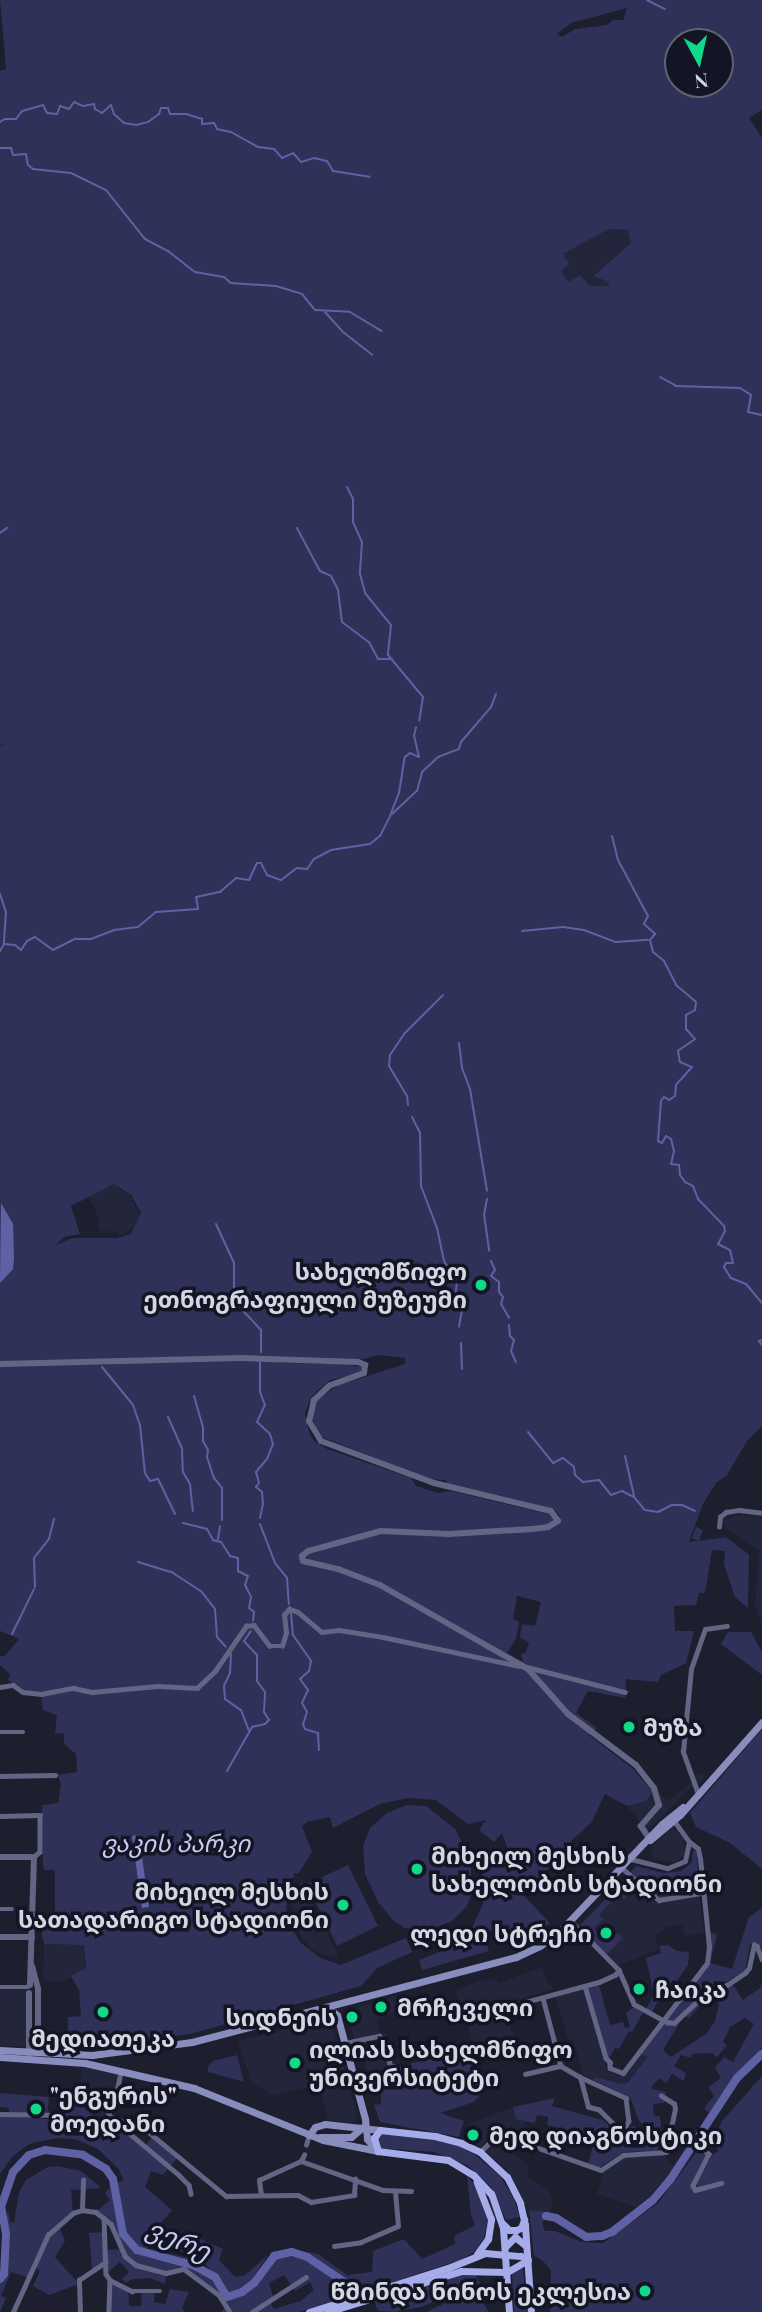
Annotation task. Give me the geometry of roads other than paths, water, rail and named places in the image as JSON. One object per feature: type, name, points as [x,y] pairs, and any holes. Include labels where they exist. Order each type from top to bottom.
[{"type":"main road","points":[[0,2057],[92,2054],[171,2045],[516,1957],[548,1941],[571,1921],[698,1794],[762,1722]]},
{"type":"main road","points":[[337,2015],[348,2002]]},
{"type":"main road","points":[[327,2007],[337,2015],[365,2119],[364,2128],[369,2143],[378,2151]]},
{"type":"main road","points":[[0,2050],[29,2052],[36,2056],[85,2063],[194,2088],[311,2136],[378,2151],[441,2158],[473,2175],[493,2197],[502,2222],[509,2312]]},
{"type":"main road","points":[[350,2127],[360,2125],[365,2119]]},
{"type":"main road","points":[[365,2119],[380,2130]]},
{"type":"main road","points":[[311,2136],[315,2127],[325,2123],[448,2138],[480,2152],[507,2177],[524,2219],[531,2312]]},
{"type":"main road","points":[[311,2136],[351,2137],[364,2128]]},
{"type":"main road","points":[[378,2151],[374,2138],[380,2130]]},
{"type":"main road","points":[[467,2261],[484,2247],[491,2225],[487,2202],[473,2175]]},
{"type":"main road","points":[[502,2222],[514,2231],[520,2229],[524,2219]]},
{"type":"main road","points":[[506,2251],[513,2237],[521,2239],[527,2247]]},
{"type":"main road","points":[[309,2312],[490,2253],[506,2251],[528,2260]]},
{"type":"main road","points":[[490,2253],[496,2261],[490,2271]]},
{"type":"main road","points":[[327,2312],[461,2271],[507,2272],[528,2260]]},
{"type":"street","points":[[0,1364],[241,1359],[362,1363],[366,1367],[364,1373],[329,1386],[314,1400],[309,1421],[317,1437],[334,1447],[434,1483],[551,1511],[558,1521],[548,1527],[533,1530],[449,1534],[381,1531],[308,1551],[302,1560],[309,1564],[338,1569],[380,1585],[524,1667],[568,1714],[636,1765],[654,1788],[659,1805],[641,1826],[650,1840]]},
{"type":"street","points":[[719,1527],[720,1517],[726,1512],[739,1510],[762,1513]]},
{"type":"street","points":[[1,1686],[13,1685],[23,1692],[41,1694],[73,1688],[92,1692],[157,1686],[197,1688],[215,1671],[236,1636],[246,1626],[254,1625],[270,1646],[282,1646],[286,1633],[284,1615],[289,1609],[298,1612],[322,1632],[343,1630],[524,1667],[625,1692]]},
{"type":"street","points":[[698,1794],[683,1752],[691,1669],[705,1629],[727,1626]]},
{"type":"street","points":[[0,1732],[23,1732]]},
{"type":"street","points":[[0,1776],[55,1775]]},
{"type":"street","points":[[0,1816],[40,1815],[40,1852],[34,1857],[0,1857]]},
{"type":"street","points":[[585,1986],[610,2068],[622,2073],[707,1963],[709,1947],[698,1849],[671,1819]]},
{"type":"street","points":[[631,1859],[674,1868],[689,1856],[689,1842]]},
{"type":"street","points":[[29,2052],[34,1857]]},
{"type":"street","points":[[622,1868],[659,1900],[701,1893]]},
{"type":"street","points":[[0,1909],[12,1909]]},
{"type":"street","points":[[571,1921],[619,1970],[634,2004],[663,2021],[674,2023],[706,1993],[727,1985],[745,1973],[749,1968],[754,1945],[758,1946],[762,1959]]},
{"type":"street","points":[[0,1937],[32,1937]]},
{"type":"street","points":[[470,2017],[585,1986],[615,1975],[619,1970]]},
{"type":"street","points":[[0,1987],[32,1988]]},
{"type":"street","points":[[32,1988],[36,2056]]},
{"type":"street","points":[[543,1997],[561,2066]]},
{"type":"street","points":[[345,2043],[379,2036],[391,2067],[394,2066]]},
{"type":"street","points":[[525,2074],[561,2066],[626,2098],[629,2122],[626,2126],[616,2127],[599,2110],[588,2107],[580,2077]]},
{"type":"street","points":[[121,2071],[118,2088],[106,2107],[110,2116],[179,2175],[189,2185],[191,2194]]},
{"type":"street","points":[[661,2096],[674,2104],[675,2109],[666,2152]]},
{"type":"street","points":[[0,2114],[61,2115],[71,2097]]},
{"type":"street","points":[[110,2116],[146,2130],[226,2196],[298,2195],[311,2202],[354,2195],[355,2179]]},
{"type":"street","points":[[306,2145],[311,2136]]},
{"type":"street","points":[[480,2152],[490,2142],[500,2138],[516,2140],[601,2170],[623,2155],[666,2152],[681,2137],[709,2154],[693,2185],[695,2190],[721,2183]]},
{"type":"street","points":[[261,2195],[259,2179],[303,2158],[395,2193],[411,2191]]},
{"type":"street","points":[[82,2210],[83,2180]]},
{"type":"street","points":[[334,2246],[366,2241],[398,2226],[395,2193]]},
{"type":"street","points":[[13,2312],[48,2235],[66,2218],[82,2210],[103,2217],[111,2224],[125,2256],[136,2265],[166,2273],[184,2269],[219,2295],[230,2312]]},
{"type":"street","points":[[103,2217],[110,2280],[109,2312]]},
{"type":"street","points":[[80,2312],[79,2280],[106,2262]]},
{"type":"street","points":[[252,2312],[306,2277]]},
{"type":"street","points":[[110,2280],[132,2291],[160,2291]]},
{"type":"waterway","points":[[647,0],[665,9]]},
{"type":"waterway","points":[[0,122],[16,119],[22,111],[43,105],[47,113],[57,114],[60,106],[69,109],[74,102],[83,106],[94,104],[95,109],[102,113],[111,105],[114,114],[124,123],[136,125],[148,122],[159,114],[161,108],[168,108],[170,114],[186,114],[202,119],[202,124],[214,123],[217,129],[231,132],[258,147],[274,149],[282,158],[293,153],[301,162],[314,158],[327,161],[333,171],[370,177]]},
{"type":"waterway","points":[[0,148],[11,148],[13,155],[26,154],[28,165],[33,169],[71,173],[106,190],[145,239],[168,251],[195,272],[224,277],[231,283],[276,286],[302,294],[315,310],[350,312],[382,331]]},
{"type":"waterway","points":[[325,312],[343,332],[372,355]]},
{"type":"waterway","points":[[660,377],[676,386],[740,388],[751,395],[748,412],[762,415]]},
{"type":"waterway","points":[[347,487],[353,499],[353,522],[362,542],[360,574],[365,593],[391,625],[388,655],[423,697],[419,721]]},
{"type":"waterway","points":[[0,533],[7,528]]},
{"type":"waterway","points":[[297,528],[320,571],[331,576],[338,590],[342,622],[369,642],[378,659],[392,659]]},
{"type":"waterway","points":[[392,814],[417,791],[422,772],[438,757],[459,749],[461,742],[491,707],[496,694]]},
{"type":"waterway","points":[[0,951],[4,944],[15,945],[21,950],[27,941],[35,937],[53,950],[75,939],[91,939],[114,930],[138,927],[156,912],[198,909],[196,897],[220,892],[236,878],[249,880],[257,863],[261,863],[267,875],[281,880],[297,868],[307,869],[314,859],[331,850],[370,844],[380,836],[390,816],[399,793],[405,757],[410,753],[419,757],[414,736],[416,727]]},
{"type":"waterway","points":[[612,836],[618,860],[648,916],[644,924],[655,934],[650,940],[653,952],[664,961],[676,985],[696,1002],[695,1010],[686,1015],[686,1029],[695,1039],[678,1051],[680,1062],[692,1067],[676,1085],[675,1096],[669,1100],[664,1097],[661,1101],[658,1141],[662,1143],[666,1136],[671,1139],[674,1151],[671,1164],[679,1165],[680,1175],[685,1182],[693,1186],[698,1199],[724,1226],[725,1231],[718,1244],[730,1250],[733,1263],[726,1263],[724,1267],[731,1278],[746,1284],[762,1303]]},
{"type":"waterway","points":[[0,894],[6,912],[4,944]]},
{"type":"waterway","points":[[522,931],[563,927],[584,930],[616,942],[648,940]]},
{"type":"waterway","points":[[408,1105],[407,1096],[389,1066],[390,1055],[404,1034],[443,995]]},
{"type":"waterway","points":[[459,1043],[462,1068],[470,1089],[487,1191]]},
{"type":"waterway","points":[[412,1117],[420,1133],[421,1186],[437,1228],[444,1261],[457,1281],[455,1299],[463,1304],[459,1327]]},
{"type":"waterway","points":[[487,1199],[484,1214],[489,1251]]},
{"type":"waterway","points":[[216,1224],[234,1263],[234,1301],[261,1330],[261,1352]]},
{"type":"waterway","points":[[491,1261],[495,1270],[491,1276],[499,1282],[499,1292],[503,1297],[501,1304],[509,1318]]},
{"type":"waterway","points":[[509,1325],[510,1336],[514,1340],[511,1351],[516,1362]]},
{"type":"waterway","points":[[762,1340],[759,1341],[762,1345]]},
{"type":"waterway","points":[[461,1343],[462,1369]]},
{"type":"waterway","points":[[260,1362],[260,1392],[265,1405],[257,1422],[270,1434],[273,1444],[267,1459],[256,1472],[259,1483],[256,1487],[262,1492],[260,1518]]},
{"type":"waterway","points":[[102,1367],[133,1405],[140,1425],[145,1473],[150,1481],[158,1479],[175,1514]]},
{"type":"waterway","points":[[194,1396],[203,1427],[203,1441],[208,1450],[207,1457],[214,1478],[222,1488],[222,1520]]},
{"type":"waterway","points":[[168,1417],[182,1449],[183,1472],[190,1484],[193,1511]]},
{"type":"waterway","points":[[528,1432],[553,1463],[563,1458],[574,1467],[575,1475],[583,1482],[599,1480],[611,1495],[622,1491],[634,1497],[645,1510],[658,1512],[672,1505],[682,1505],[695,1511]]},
{"type":"waterway","points":[[625,1456],[634,1496]]},
{"type":"waterway","points":[[35,1587],[34,1558],[49,1539],[54,1519]]},
{"type":"waterway","points":[[183,1523],[207,1529],[213,1540],[221,1542],[230,1556],[238,1558],[238,1571],[248,1576],[245,1585],[251,1597],[249,1608],[254,1612],[253,1621]]},
{"type":"waterway","points":[[260,1524],[275,1563],[287,1578],[289,1604]]},
{"type":"waterway","points":[[218,1539],[220,1526]]},
{"type":"waterway","points":[[138,1562],[173,1573],[201,1591],[215,1609],[217,1637],[226,1647]]},
{"type":"waterway","points":[[12,1634],[34,1589]]},
{"type":"waterway","points":[[291,1613],[293,1635],[311,1661],[309,1671],[300,1679],[308,1690],[302,1703],[307,1712],[303,1724],[305,1729],[318,1733],[319,1750]]},
{"type":"waterway","points":[[227,1771],[252,1727],[265,1724],[269,1720],[264,1712],[265,1692],[257,1681],[257,1655],[244,1641],[251,1631]]},
{"type":"waterway","points":[[231,1654],[230,1673],[224,1686],[225,1699],[241,1710],[249,1731]]},
{"type":"waterway","name":"ვერე","points":[[546,2216],[556,2218],[586,2237],[612,2232],[653,2200],[670,2180],[737,2078],[762,2054]]},
{"type":"waterway","name":"ვერე","points":[[0,2279],[4,2274],[6,2234],[1,2207],[13,2172],[29,2155],[45,2150],[83,2155],[106,2169],[113,2179],[123,2234],[137,2250],[195,2266],[215,2277],[227,2297],[242,2292],[254,2283],[274,2256],[292,2252],[307,2257],[343,2281]]},
{"type":"place","name":"სახელმწიფო ეთნოგრაფიული მუზეუმი","points":[[481,1285]]},
{"type":"place","name":"მუზა","points":[[629,1727]]},
{"type":"place","name":"მიხეილ მესხის სახელობის სტადიონი","points":[[417,1869]]},
{"type":"place","name":"მიხეილ მესხის სათადარიგო სტადიონი","points":[[343,1905]]},
{"type":"place","name":"ლედი სტრეჩი","points":[[606,1933]]},
{"type":"place","name":"ჩაიკა","points":[[639,1989]]},
{"type":"place","name":"მრჩეველი","points":[[381,2007]]},
{"type":"place","name":"მედიათეკა","points":[[103,2012]]},
{"type":"place","name":"სიდნეის","points":[[352,2017]]},
{"type":"place","name":"ილიას სახელმწიფო უნივერსიტეტი","points":[[295,2063]]},
{"type":"place","name":"\"ენგურის\" მოედანი","points":[[36,2109]]},
{"type":"place","name":"მედ დიაგნოსტიკი","points":[[473,2135]]},
{"type":"place","name":"წმინდა ნინოს ეკლესია","points":[[645,2291]]},
{"type":"park label","name":"ვაკის პარკი","points":[[176,1843]]}]
